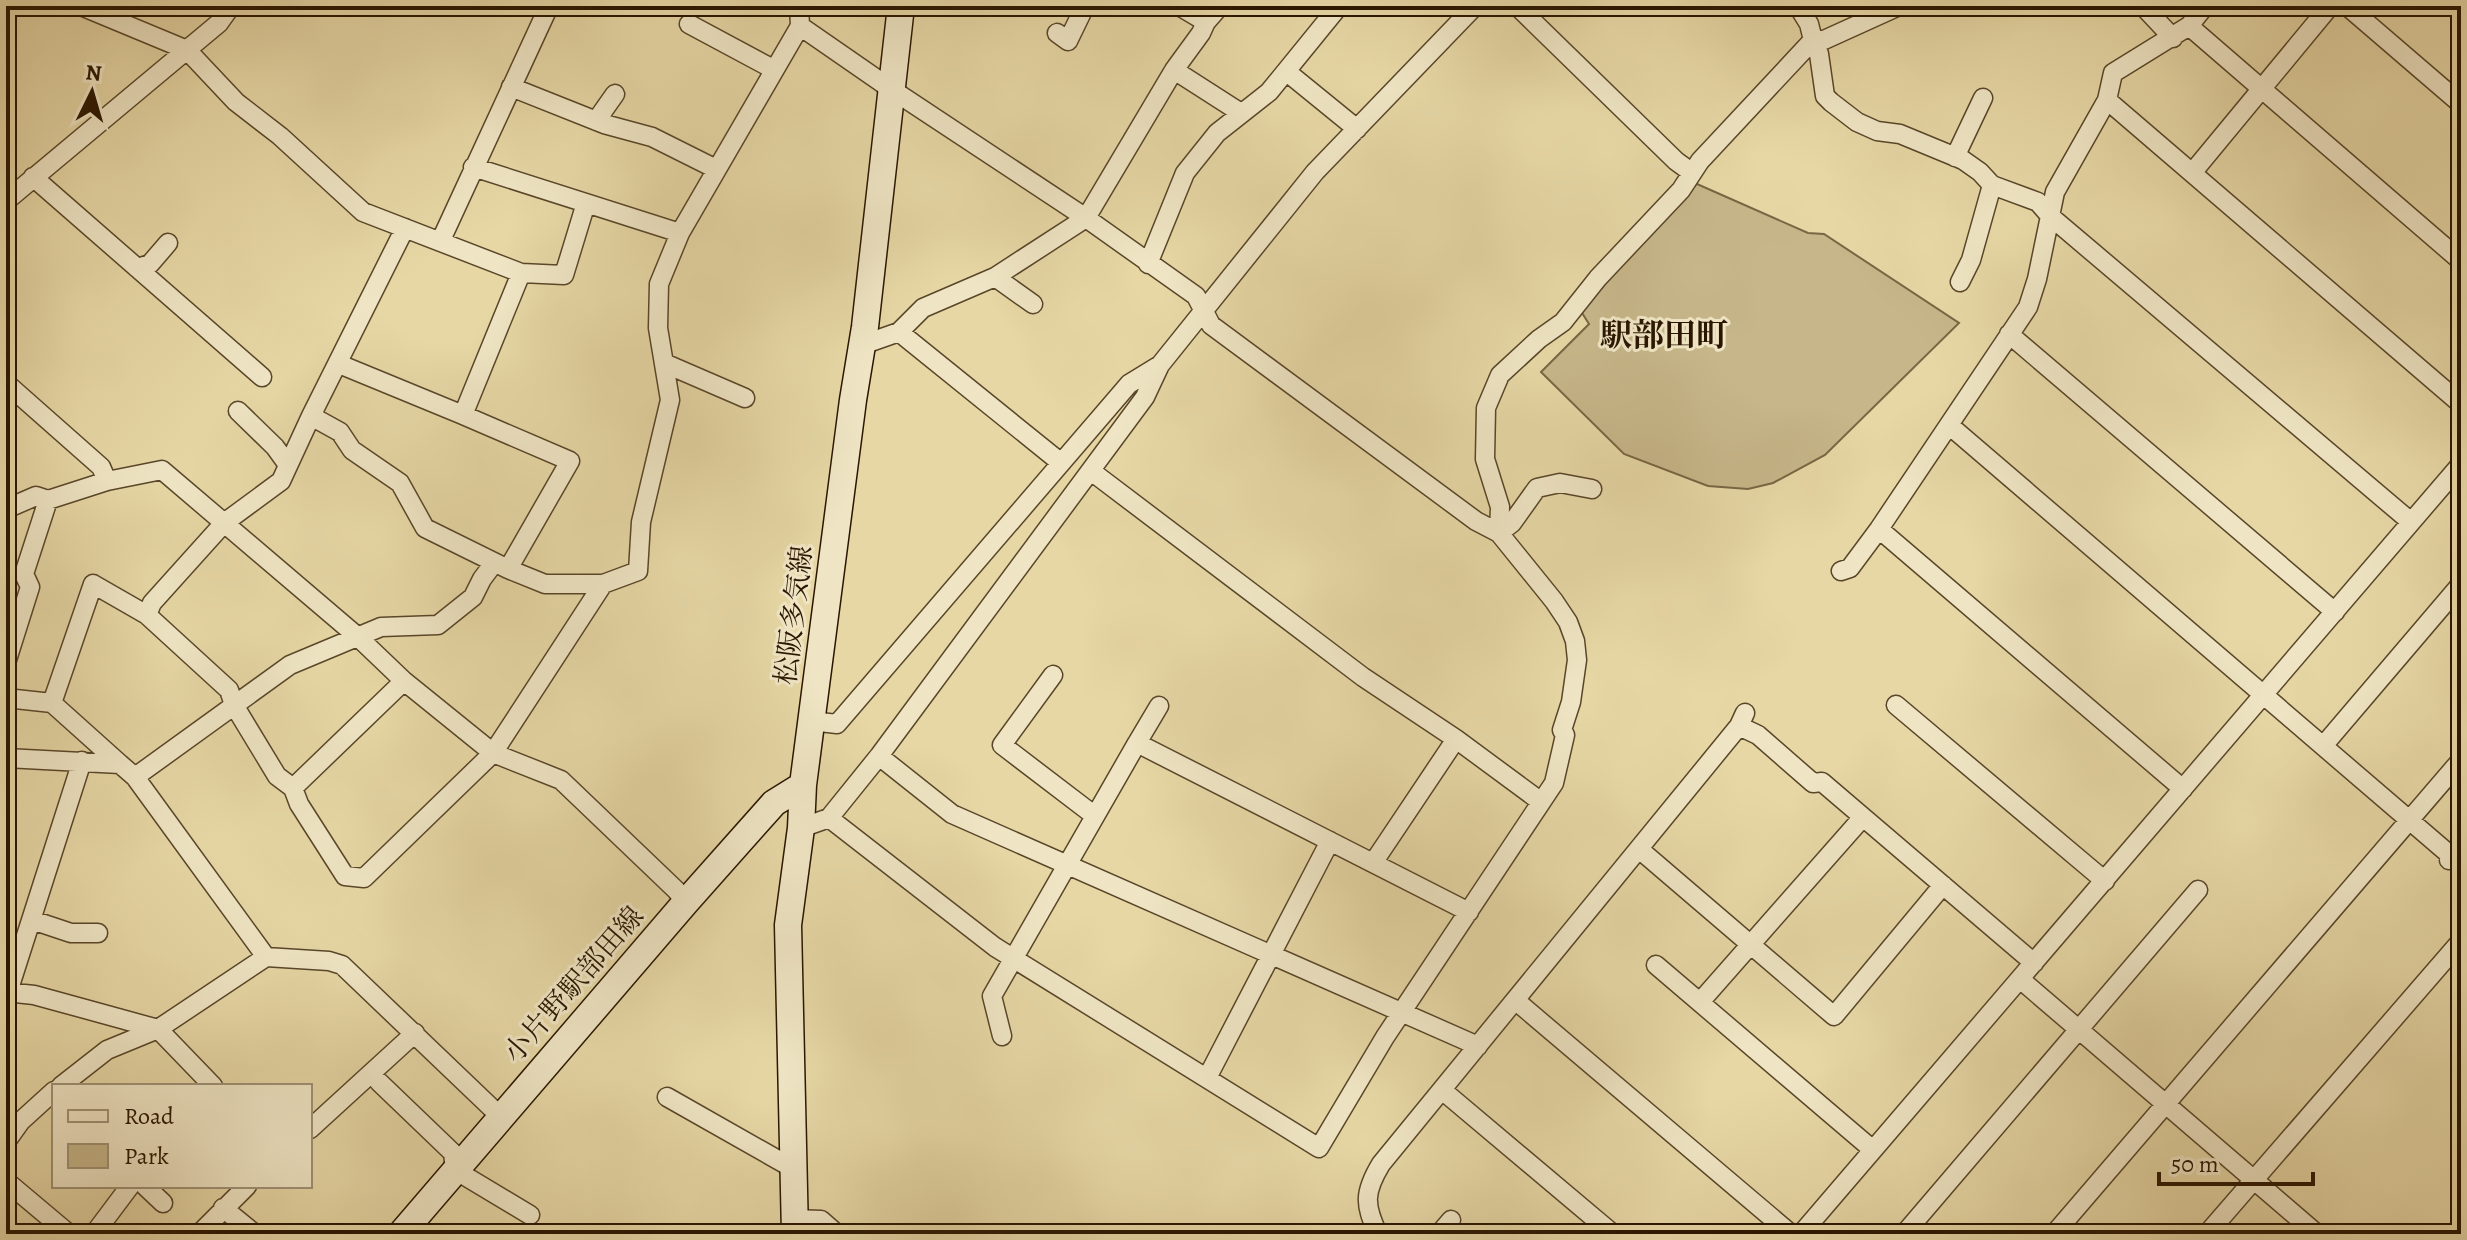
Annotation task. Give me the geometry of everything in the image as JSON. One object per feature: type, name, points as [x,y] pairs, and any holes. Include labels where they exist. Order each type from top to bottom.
[{"type":"main road","name":"松阪多気線","points":[[794,1227],[788,925],[811,721],[862,345],[901,6]]},
{"type":"main road","name":"小片野駅部田線","points":[[401,1234],[774,803],[803,785]]},
{"type":"street","points":[[81,6],[187,50],[236,102],[280,136],[363,212],[521,273],[564,275],[586,203]]},
{"type":"street","points":[[6,201],[219,23],[231,6]]},
{"type":"street","points":[[441,240],[549,6]]},
{"type":"street","points":[[311,416],[340,432],[352,450],[400,483],[425,528],[501,566],[545,584],[603,584],[638,571],[641,522],[670,400],[658,328],[659,284],[680,233],[800,26],[799,6]]},
{"type":"street","points":[[1057,33],[1068,41],[1085,6]]},
{"type":"street","points":[[1179,6],[1206,22]]},
{"type":"street","points":[[862,345],[899,332],[923,308],[995,277],[1086,218],[1174,70],[1220,6]]},
{"type":"street","points":[[1148,264],[1185,173],[1217,133],[1269,92],[1339,6]]},
{"type":"street","points":[[801,828],[829,818],[879,756],[1145,397],[1160,365],[1315,172],[1475,6]]},
{"type":"street","points":[[1517,6],[1691,172]]},
{"type":"street","points":[[1798,6],[1809,24],[1819,54],[1825,96],[1831,102],[1857,122],[1877,131],[1900,134],[1955,157],[1980,172],[1992,185],[2038,202],[2050,216],[2411,522]]},
{"type":"street","points":[[1499,533],[1500,507],[1485,459],[1486,408],[1494,385],[1511,363],[1563,322],[1598,278],[1681,190],[1691,172],[1813,40],[1824,40],[1899,6]]},
{"type":"street","points":[[2143,6],[2173,38]]},
{"type":"street","points":[[1841,571],[1850,568],[1879,529],[2033,296],[2050,216],[2062,177],[2107,100],[2113,73],[2173,38],[2189,26],[2205,6]]},
{"type":"street","points":[[2192,173],[2330,6]]},
{"type":"street","points":[[2347,6],[2461,104]]},
{"type":"street","points":[[689,24],[773,69]]},
{"type":"street","points":[[800,26],[1086,218],[1196,296],[1211,325],[1476,521],[1499,533],[1554,601],[1568,622],[1575,641],[1575,682],[1562,730],[1565,735],[1554,783],[1385,1037],[1319,1148],[1013,959],[829,818]]},
{"type":"street","points":[[2189,26],[2461,261]]},
{"type":"street","points":[[1174,70],[1241,113]]},
{"type":"street","points":[[1287,72],[1357,129]]},
{"type":"street","points":[[511,87],[596,121],[652,137],[716,169]]},
{"type":"street","points":[[596,121],[615,94]]},
{"type":"street","points":[[1955,157],[1983,98]]},
{"type":"street","points":[[2107,100],[2461,404]]},
{"type":"street","points":[[473,167],[680,233]]},
{"type":"street","points":[[33,177],[262,377]]},
{"type":"street","points":[[1960,282],[1971,260],[1992,185]]},
{"type":"street","points":[[147,615],[152,603],[224,523],[281,481],[405,228]]},
{"type":"street","points":[[137,268],[150,264],[168,243]]},
{"type":"street","points":[[463,415],[521,273]]},
{"type":"street","points":[[995,277],[1033,304]]},
{"type":"street","points":[[899,332],[1060,462]]},
{"type":"street","points":[[2009,334],[2335,612]]},
{"type":"street","points":[[664,363],[745,398]]},
{"type":"street","points":[[6,758],[82,761],[128,770],[234,705],[290,665],[381,627],[438,625],[473,597],[482,579],[501,566],[570,461],[339,364]]},
{"type":"street","points":[[811,721],[837,724],[1129,384],[1160,365]]},
{"type":"street","points":[[6,383],[101,467],[107,481]]},
{"type":"street","points":[[238,411],[275,447],[288,465]]},
{"type":"street","points":[[1949,425],[2450,855],[2449,860]]},
{"type":"street","points":[[1801,1234],[2461,464]]},
{"type":"street","points":[[6,509],[36,496],[48,500],[107,481],[162,470],[358,637],[404,681],[493,753],[561,780],[686,902]]},
{"type":"street","points":[[1091,471],[1363,677],[1456,739],[1540,801]]},
{"type":"street","points":[[1499,533],[1512,523],[1537,488],[1560,483],[1592,489]]},
{"type":"street","points":[[1041,485],[1065,505]]},
{"type":"street","points":[[6,663],[30,587],[24,574],[48,500]]},
{"type":"street","points":[[1879,529],[2183,789]]},
{"type":"street","points":[[52,703],[93,584],[147,615],[229,690],[234,705],[277,776],[293,788],[299,804],[345,876],[364,878],[493,753],[603,584]]},
{"type":"street","points":[[2323,746],[2461,584]]},
{"type":"street","points":[[1053,675],[1002,745],[1095,816]]},
{"type":"street","points":[[293,788],[404,681]]},
{"type":"street","points":[[6,698],[52,703],[128,770],[266,957]]},
{"type":"street","points":[[1896,705],[2105,881]]},
{"type":"street","points":[[1002,1036],[992,996],[1159,706]]},
{"type":"street","points":[[1378,1234],[1367,1204],[1369,1184],[1381,1164],[1742,719],[1813,783],[1822,782],[2034,963]]},
{"type":"street","points":[[1373,863],[1456,739]]},
{"type":"street","points":[[1137,743],[1469,912]]},
{"type":"street","points":[[879,756],[952,814],[1478,1046]]},
{"type":"street","points":[[2054,1234],[2461,760]]},
{"type":"street","points":[[82,761],[7,992],[34,995],[158,1029],[211,1084]]},
{"type":"street","points":[[1700,1002],[1863,817]]},
{"type":"street","points":[[1207,1078],[1330,841]]},
{"type":"street","points":[[1639,849],[1834,1016],[1943,885]]},
{"type":"street","points":[[1904,1234],[2198,890]]},
{"type":"street","points":[[32,920],[71,933],[98,933]]},
{"type":"street","points":[[2207,1234],[2461,941]]},
{"type":"street","points":[[64,1084],[107,1050],[158,1029],[266,957],[329,961],[342,965],[501,1117]]},
{"type":"street","points":[[1656,965],[1873,1150]]},
{"type":"street","points":[[2020,979],[2317,1234]]},
{"type":"street","points":[[1515,1000],[1791,1234]]},
{"type":"street","points":[[312,1127],[415,1033]]},
{"type":"street","points":[[379,1082],[453,1153],[455,1170],[530,1215]]},
{"type":"street","points":[[1442,1090],[1613,1234]]},
{"type":"street","points":[[6,1142],[14,1120],[52,1093]]},
{"type":"street","points":[[667,1097],[794,1169]]},
{"type":"street","points":[[6,1181],[69,1234]]},
{"type":"street","points":[[94,1234],[128,1188]]},
{"type":"street","points":[[147,1188],[163,1203]]},
{"type":"street","points":[[199,1234],[245,1188]]},
{"type":"street","points":[[223,1208],[255,1234]]},
{"type":"street","points":[[794,1227],[821,1220],[837,1234]]},
{"type":"green space","points":[[1697,184],[1808,233],[1824,234],[1959,323],[1825,455],[1773,483],[1748,489],[1708,486],[1624,454],[1541,372],[1589,324],[1579,308],[1686,191]]},
{"type":"district","name":"駅部田町","points":[[1664,335]]}]
